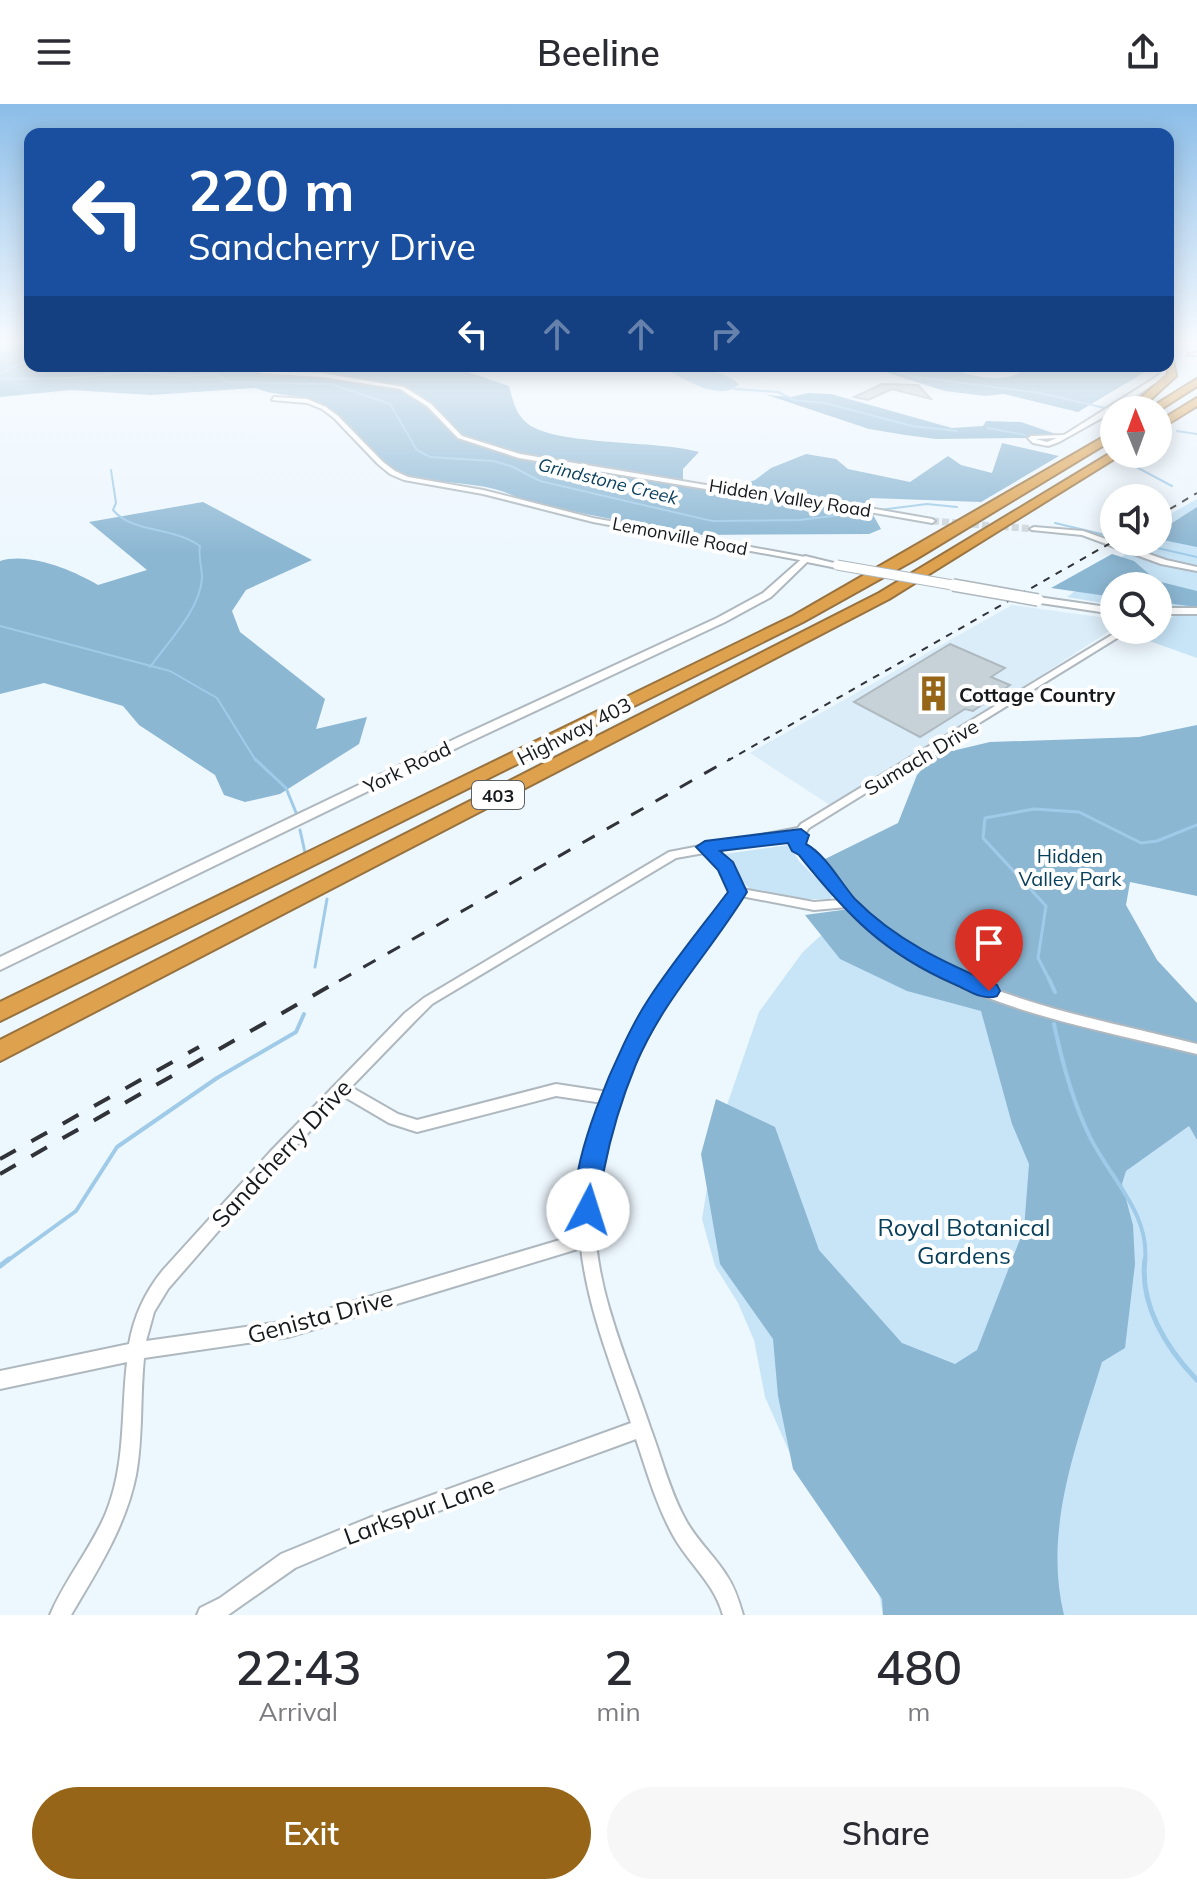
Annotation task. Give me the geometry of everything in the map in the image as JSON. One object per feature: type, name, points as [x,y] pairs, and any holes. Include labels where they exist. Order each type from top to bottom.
[{"type":"highway","points":[[1172,423],[1197,412]]},
{"type":"highway","points":[[1056,469],[1100,436]]},
{"type":"highway","name":"Highway 403","points":[[0,1012],[798,619],[911,556],[1100,442]]},
{"type":"highway","name":"Highway 403","points":[[0,1051],[884,596],[1100,464]]},
{"type":"street","name":"Lemonville Road","points":[[325,412],[355,436],[372,456],[395,475],[406,479],[483,492],[593,520],[1100,609]]},
{"type":"street","name":"Hidden Valley Road","points":[[435,412],[460,437],[508,454],[932,521]]},
{"type":"street","points":[[1062,436],[1106,412]]},
{"type":"street","points":[[1034,529],[1083,533],[1164,562],[1197,569]]},
{"type":"street","name":"York Road","points":[[0,964],[721,620],[767,595],[805,559]]},
{"type":"street","points":[[1172,611],[1197,611]]},
{"type":"street","name":"Sumach Drive","points":[[801,833],[1104,644]]},
{"type":"street","points":[[801,833],[796,839],[798,847],[806,851],[849,903],[878,931],[925,963],[962,981],[1042,1008],[1197,1049]]},
{"type":"street","name":"Sandcherry Drive","points":[[60,1615],[113,1523],[122,1494],[133,1428],[137,1351],[146,1311],[157,1291],[214,1224],[428,1001],[673,855],[705,847],[801,833]]},
{"type":"street","points":[[705,847],[726,867],[738,892]]},
{"type":"street","points":[[738,892],[814,906],[849,903]]},
{"type":"street","points":[[733,1615],[727,1590],[684,1537],[663,1490],[610,1341],[594,1283],[587,1239],[589,1182],[598,1139],[625,1063],[654,1007],[738,892]]},
{"type":"street","points":[[342,1089],[394,1119],[417,1126],[556,1090],[614,1099]]},
{"type":"street","name":"Genista Drive","points":[[0,1380],[137,1351],[288,1329],[587,1239]]},
{"type":"street","name":"Larkspur Lane","points":[[207,1615],[227,1605],[288,1561],[369,1527],[642,1428]]},
{"type":"shaded area","points":[[1012,605],[1100,617],[1100,637],[836,809],[750,753]]},
{"type":"green space","points":[[333,412],[518,412],[528,424],[561,436],[699,452],[683,469],[683,481],[711,491],[755,480],[771,468],[806,454],[836,459],[848,469],[910,482],[948,456],[961,465],[992,473],[1002,443],[1059,456],[981,502],[870,498],[868,506],[881,529],[869,534],[690,535],[522,501],[494,489],[397,473],[374,459]]},
{"type":"green space","points":[[817,412],[893,412],[952,428],[983,426],[986,421],[1021,422],[1056,434],[1030,435],[1029,438],[936,439],[869,429]]},
{"type":"green space","points":[[1197,499],[1197,566],[1156,556],[1172,556],[1172,513]]},
{"type":"green space","points":[[203,502],[312,560],[246,590],[232,611],[240,632],[325,699],[316,729],[367,717],[359,744],[280,794],[245,802],[224,795],[215,775],[139,725],[123,706],[44,683],[0,694],[0,561],[37,561],[63,568],[98,585],[147,570],[89,522]]},
{"type":"green space","points":[[1197,507],[1197,547],[1172,542],[1172,523]]},
{"type":"green space","points":[[1108,556],[1134,561],[1147,572],[1100,572],[1100,595],[1051,588]]},
{"type":"green space","points":[[1123,556],[1147,556],[1197,571],[1197,609],[1172,608],[1172,572],[1101,572]]},
{"type":"green space","points":[[1100,573],[1100,603],[1067,597]]},
{"type":"green space","points":[[1172,585],[1197,591],[1197,607],[1172,604]]},
{"type":"green space","points":[[1177,614],[1197,615],[1197,658],[1158,644],[1172,644],[1172,617]]},
{"type":"green space","name":"Hidden Valley Park","points":[[1197,725],[1197,896],[1130,882],[1126,905],[1157,960],[1197,1003],[1197,1140],[1189,1126],[1126,1171],[1122,1184],[1133,1225],[1135,1264],[1125,1348],[1102,1362],[1073,1455],[1060,1519],[1058,1551],[1064,1615],[883,1615],[882,1599],[793,1469],[778,1396],[773,1339],[720,1264],[701,1154],[716,1099],[775,1127],[819,1250],[902,1343],[955,1364],[977,1350],[1024,1229],[1029,1164],[1012,1124],[981,1011],[907,991],[840,959],[805,915],[864,907],[821,861],[898,823],[917,775],[935,755],[990,742],[1139,737]]},
{"type":"green space","points":[[789,845],[799,861],[833,895],[830,899],[788,898],[757,892],[743,882],[725,854]]},
{"type":"green space","name":"Royal Botanical Gardens","points":[[836,928],[1197,1065],[1197,1615],[883,1615],[879,1594],[792,1458],[765,1397],[754,1340],[738,1303],[715,1266],[702,1219],[727,1105],[759,1012],[802,953],[819,937]]},
{"type":"building","name":"Cottage Country","points":[[950,644],[1005,668],[991,677],[1010,685],[973,711],[965,709],[920,737],[854,702]]},
{"type":"waterway","name":"Grindstone Creek","points":[[394,412],[417,450],[430,457],[493,461],[511,466],[540,481],[712,521],[800,520],[927,504],[957,507]]},
{"type":"waterway","points":[[857,412],[912,426],[957,431]]},
{"type":"waterway","points":[[988,428],[1025,435]]},
{"type":"waterway","points":[[1177,431],[1197,434]]},
{"type":"waterway","points":[[1138,468],[1168,484]]},
{"type":"waterway","points":[[111,470],[116,503],[113,510],[121,517],[131,523],[177,535],[200,546],[202,578],[196,602],[151,666]]},
{"type":"waterway","name":"Grindstone Creek","points":[[1055,523],[1100,534]]},
{"type":"waterway","name":"Grindstone Creek","points":[[1172,551],[1197,557]]},
{"type":"waterway","points":[[0,626],[151,666]]},
{"type":"waterway","points":[[151,666],[170,671],[217,698],[256,761]]},
{"type":"waterway","points":[[255,759],[286,788],[297,815]]},
{"type":"waterway","name":"Grindstone Creek","points":[[1049,980],[1038,958],[1046,906],[983,838],[985,818],[1034,809],[1079,812],[1141,843],[1157,841],[1197,825]]},
{"type":"waterway","points":[[300,830],[306,857]]},
{"type":"waterway","points":[[315,967],[327,899]]},
{"type":"waterway","name":"Grindstone Creek","points":[[1049,980],[1055,992]]},
{"type":"waterway","points":[[7,1261],[76,1211],[117,1147],[217,1078],[296,1032],[304,1014]]},
{"type":"waterway","name":"Grindstone Creek","points":[[1054,1024],[1068,1081],[1083,1122],[1097,1151],[1135,1211],[1145,1244],[1145,1259]]},
{"type":"waterway","points":[[0,1266],[9,1259]]},
{"type":"waterway","name":"Grindstone Creek","points":[[1145,1259],[1146,1292],[1157,1324],[1165,1340],[1197,1380]]},
{"type":"tunnel","points":[[932,521],[1034,529]]},
{"type":"railway","points":[[1172,508],[1197,493]]},
{"type":"railway","points":[[727,761],[1100,549]]},
{"type":"railway","points":[[339,981],[730,759]]},
{"type":"railway","points":[[0,1174],[342,979]]},
{"type":"railway","points":[[0,1159],[199,1047]]},
{"type":"place","name":"Cottage Country","points":[[933,694]]},
{"type":"route","points":[[588,1210],[589,1182],[598,1139],[625,1063],[654,1007],[738,892],[736,882],[726,867],[705,847],[801,835],[796,839],[798,847],[806,851],[849,903],[878,931],[925,963],[989,991]]}]
